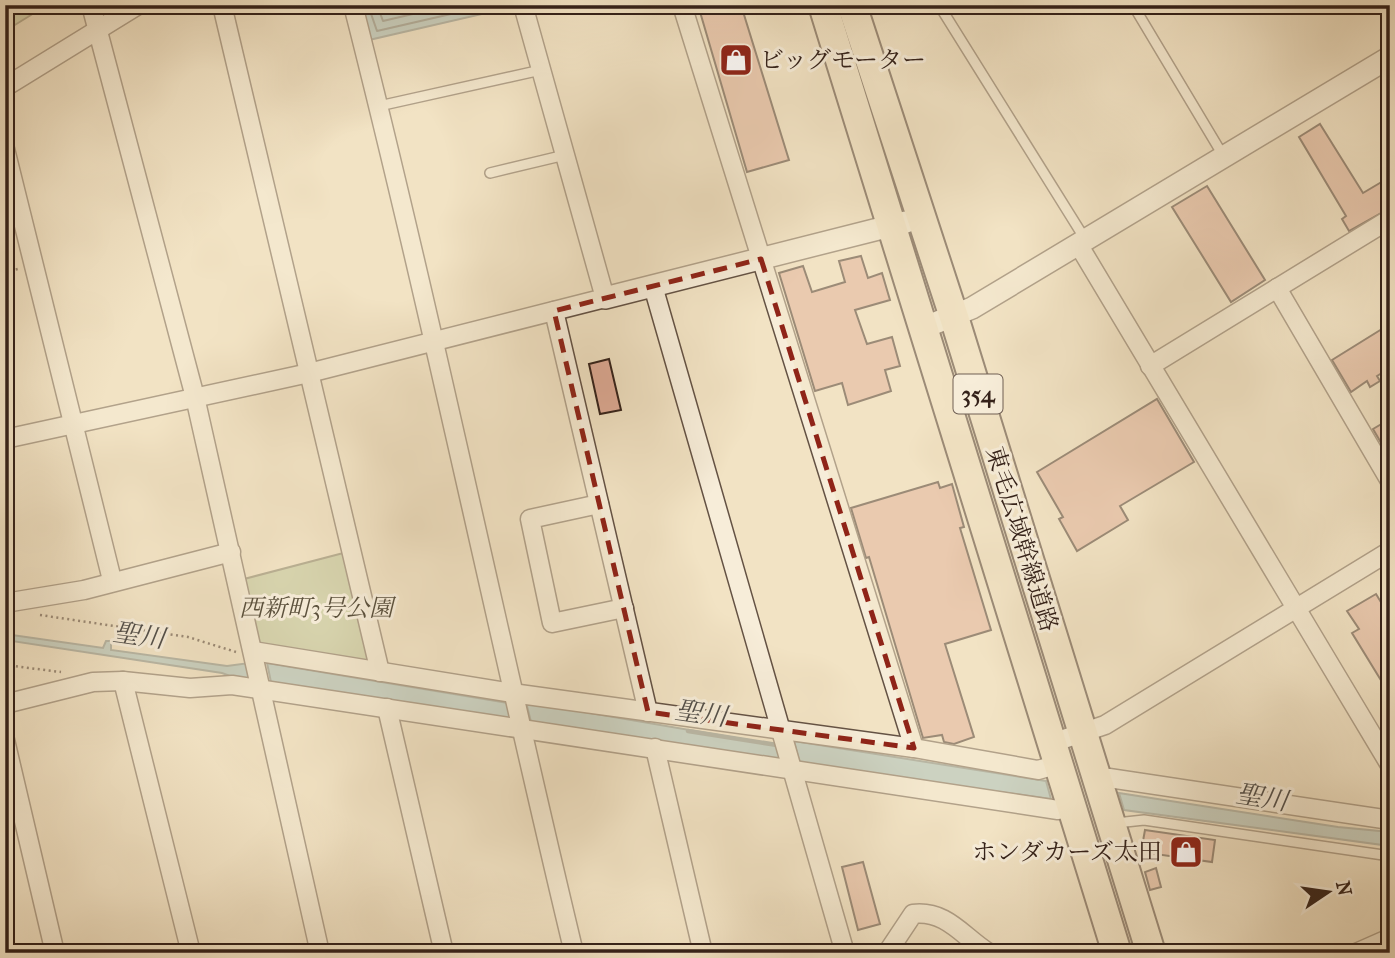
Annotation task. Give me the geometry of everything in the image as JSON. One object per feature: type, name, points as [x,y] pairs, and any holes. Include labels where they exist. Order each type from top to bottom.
[{"type":"highway","name":"東毛広域幹線道路","points":[[823,5],[1117,953]]},
{"type":"highway","name":"東毛広域幹線道路","points":[[852,5],[954,317],[1151,953]]},
{"type":"street","points":[[91,5],[195,397],[320,953]]},
{"type":"street","points":[[5,87],[98,27],[138,5]]},
{"type":"street","points":[[222,5],[380,672]]},
{"type":"street","points":[[354,5],[435,341],[519,726],[574,953]]},
{"type":"street","points":[[523,5],[605,298]]},
{"type":"street","points":[[682,5],[914,748]]},
{"type":"street","points":[[923,328],[954,317],[1225,158],[1390,57]]},
{"type":"street","points":[[5,149],[76,425],[112,580]]},
{"type":"street","points":[[5,439],[309,373],[922,217]]},
{"type":"street","points":[[1150,366],[1390,219]]},
{"type":"street","points":[[1082,242],[1150,366],[1390,765]]},
{"type":"street","points":[[653,286],[845,953]]},
{"type":"street","points":[[1277,288],[1390,481]]},
{"type":"street","points":[[554,311],[648,712]]},
{"type":"street","points":[[599,504],[530,519],[552,623],[624,608]]},
{"type":"street","points":[[5,704],[93,682],[123,681],[190,688],[232,685],[262,687],[655,748],[790,765],[1058,810],[1063,780],[1083,734],[1105,725],[1390,551]]},
{"type":"street","points":[[11,602],[84,590],[112,580],[231,552]]},
{"type":"street","points":[[255,657],[380,672],[513,695],[648,712],[780,733],[914,748],[1038,770],[1063,780]]},
{"type":"street","points":[[123,681],[191,953]]},
{"type":"street","points":[[387,708],[444,953]]},
{"type":"street","points":[[5,740],[55,953]]},
{"type":"street","points":[[655,748],[703,953]]},
{"type":"street","points":[[1103,800],[1110,778],[1390,820]]},
{"type":"street","points":[[887,953],[913,914],[926,912],[939,915],[989,953]]},
{"type":"street","points":[[1356,953],[1390,938]]},
{"type":"lane","points":[[939,5],[1082,242]]},
{"type":"lane","points":[[1133,5],[1225,158]]},
{"type":"lane","points":[[379,106],[541,70]]},
{"type":"lane","points":[[490,173],[565,155]]},
{"type":"lane","points":[[1103,800],[1144,820],[1390,856]]},
{"type":"path","points":[[11,602],[23,612],[188,637],[255,657]]},
{"type":"highlighted area","points":[[761,259],[914,748],[648,712],[554,311]]},
{"type":"green space","points":[[20,5],[26,5],[31,15],[5,31],[5,15]]},
{"type":"green space","name":"西新町3号公園","points":[[351,551],[378,666],[260,647],[244,579]]},
{"type":"water","points":[[360,5],[511,5],[512,7],[369,40]]},
{"type":"water","points":[[5,634],[103,648],[106,641],[111,641],[111,650],[227,666],[249,663],[254,685],[222,673],[5,640]]},
{"type":"water","points":[[267,663],[508,703],[512,722],[272,687]]},
{"type":"water","points":[[526,702],[777,745],[782,762],[531,722]]},
{"type":"water","points":[[794,741],[1046,781],[1051,799],[800,764]]},
{"type":"water","points":[[1119,793],[1338,827],[1390,832],[1390,846],[1124,810]]},
{"type":"building","name":"ビッグモーター","points":[[698,5],[741,5],[789,160],[747,172]]},
{"type":"building","points":[[1320,124],[1363,193],[1390,177],[1390,208],[1349,231],[1342,219],[1346,216],[1299,137]]},
{"type":"building","points":[[1207,186],[1265,280],[1231,302],[1172,207]]},
{"type":"building","points":[[861,256],[868,278],[882,273],[890,300],[855,310],[867,344],[892,337],[900,366],[885,370],[891,391],[848,405],[842,383],[815,391],[779,273],[803,266],[812,292],[845,282],[839,261]]},
{"type":"building","points":[[1390,324],[1390,368],[1377,376],[1380,381],[1370,387],[1367,381],[1351,392],[1332,360]]},
{"type":"building","points":[[609,359],[621,410],[600,414],[589,364]]},
{"type":"building","points":[[1157,399],[1194,462],[1120,506],[1128,520],[1077,551],[1059,519],[1063,517],[1037,472]]},
{"type":"building","points":[[1390,419],[1390,458],[1373,429]]},
{"type":"building","points":[[938,482],[940,488],[952,484],[964,527],[960,528],[991,630],[945,644],[974,737],[954,744],[944,742],[942,735],[923,738],[869,557],[866,558],[851,508]]},
{"type":"building","points":[[1376,594],[1390,617],[1390,695],[1352,633],[1359,629],[1347,611]]},
{"type":"building","points":[[1145,830],[1215,840],[1212,862],[1141,852]]},
{"type":"building","points":[[863,862],[880,924],[858,930],[842,867]]},
{"type":"building","points":[[1156,868],[1161,887],[1150,890],[1145,872]]},
{"type":"waterway","name":"聖川","points":[[688,731],[777,745]]},
{"type":"place","name":"ビッグモーター","points":[[736,60]]},
{"type":"place","name":"ホンダカーズ太田","points":[[1186,852]]}]
